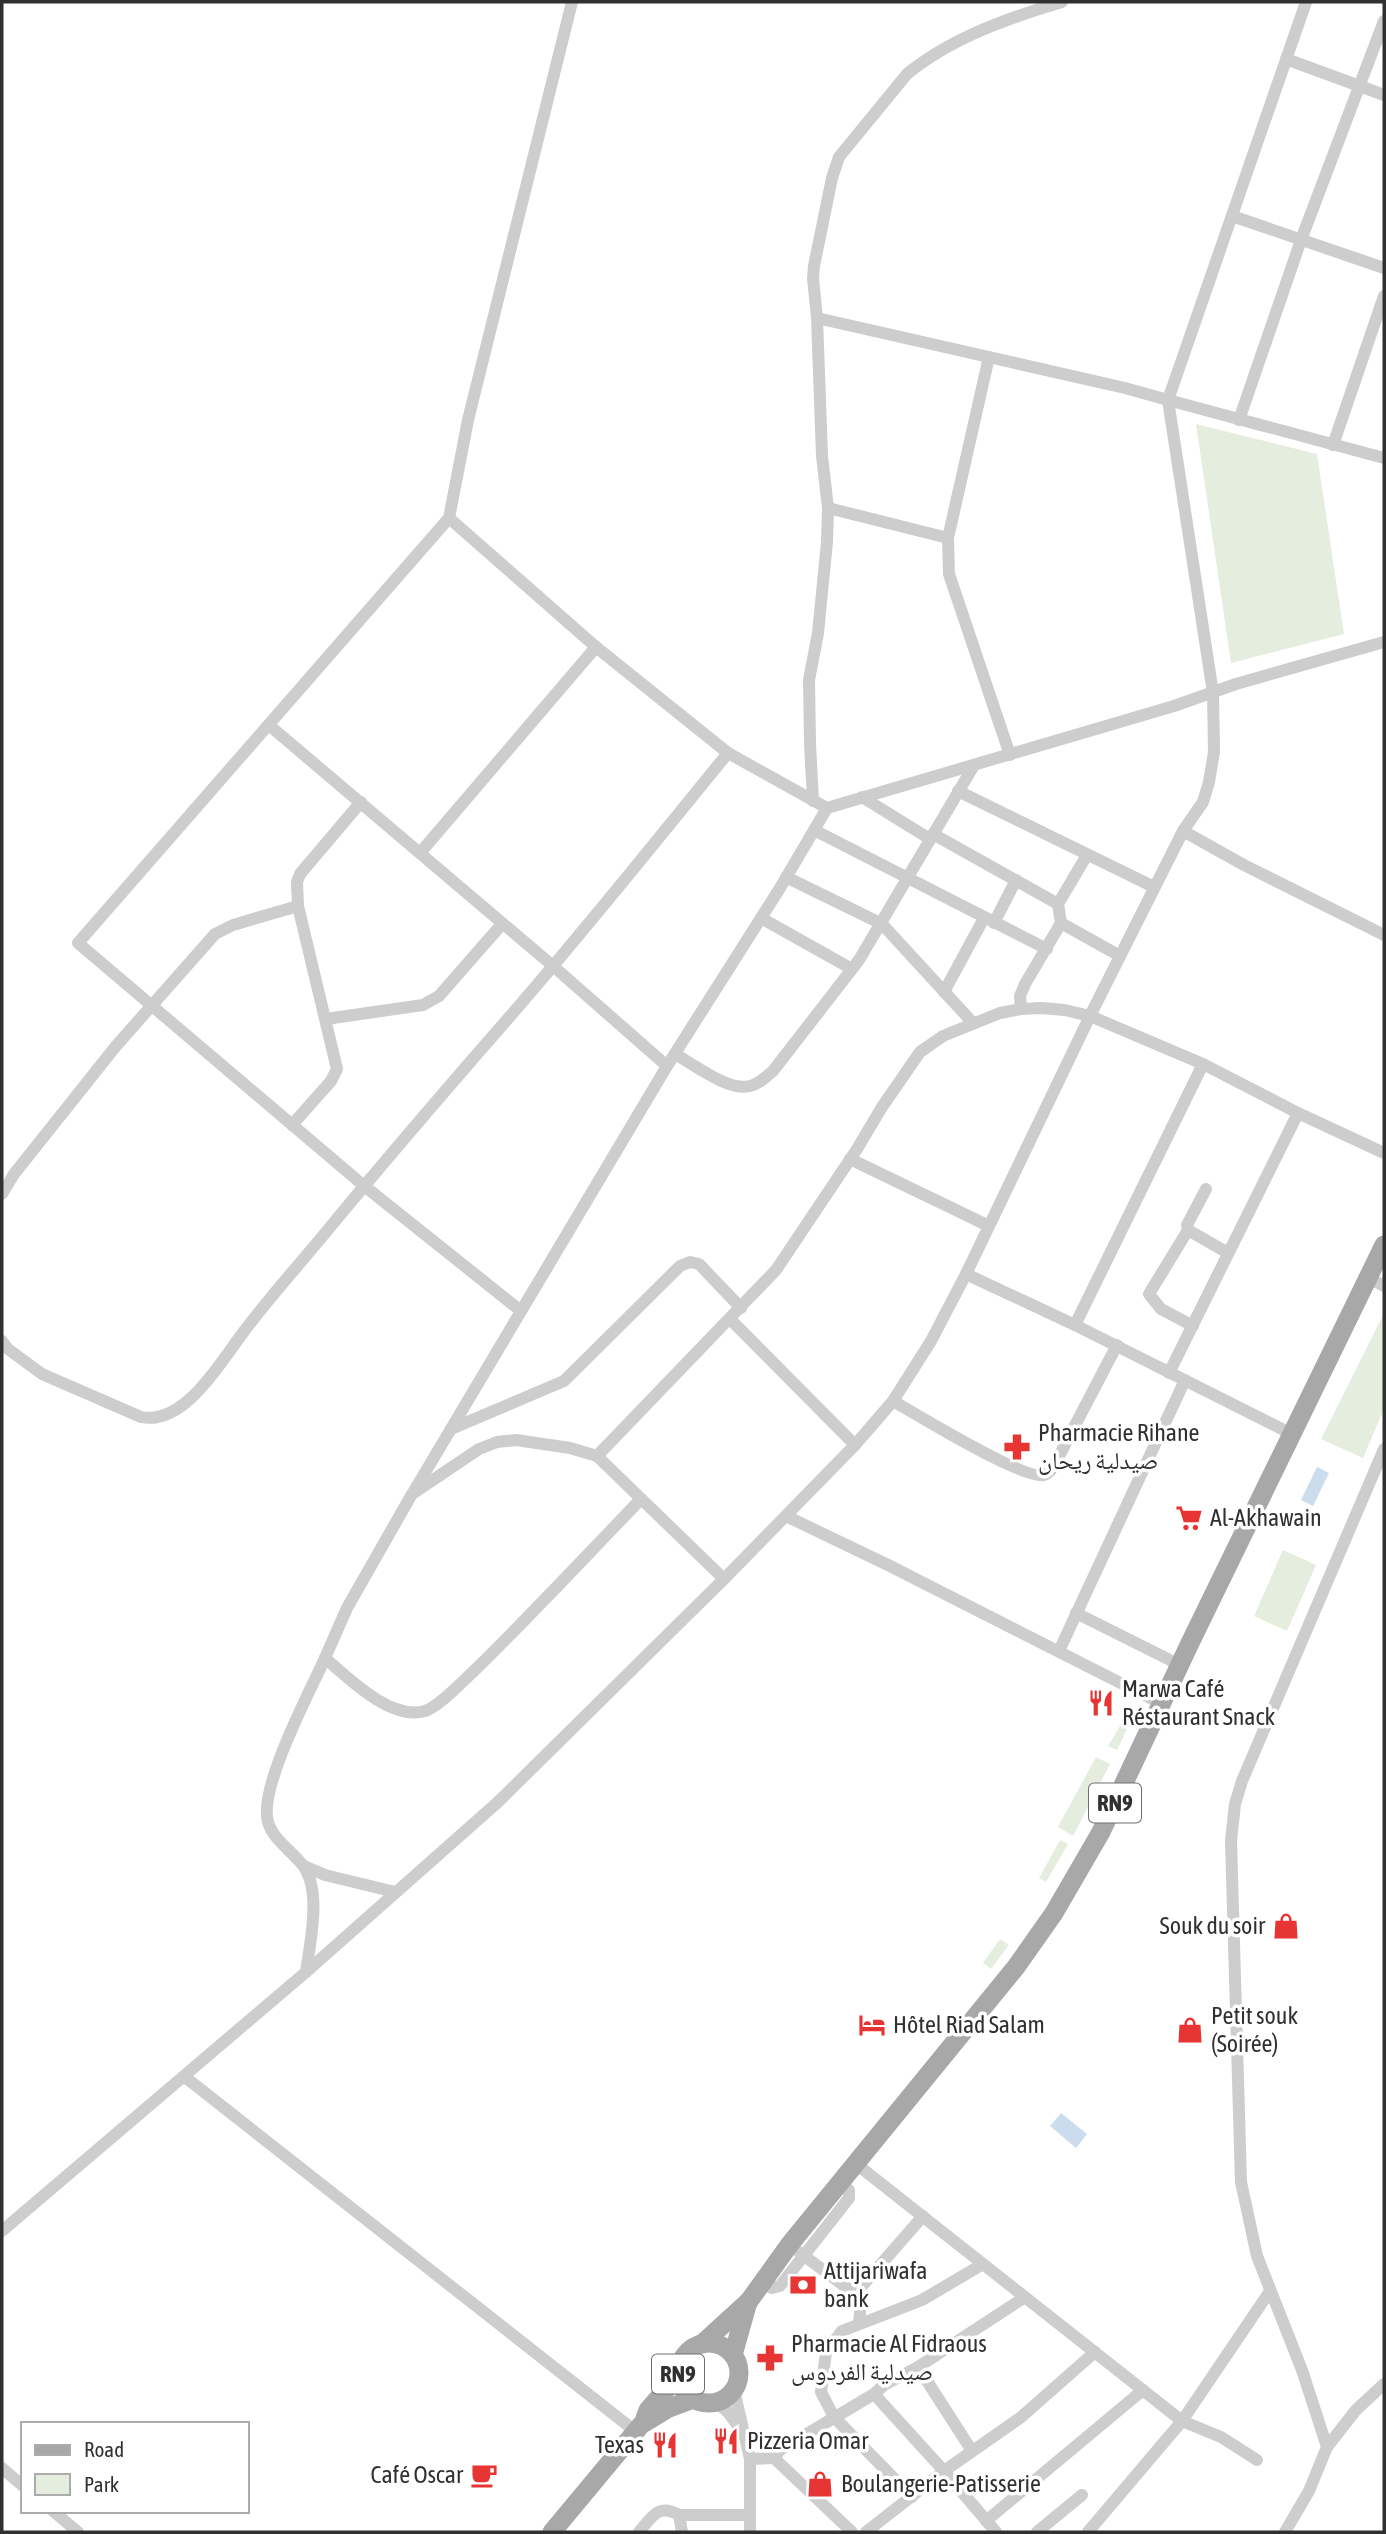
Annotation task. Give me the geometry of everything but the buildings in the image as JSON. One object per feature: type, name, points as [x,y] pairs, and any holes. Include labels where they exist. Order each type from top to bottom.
[{"type":"main road","name":"RN9","points":[[560,2530],[638,2428],[648,2410],[678,2376],[682,2358],[695,2346],[703,2343],[749,2301],[761,2283],[797,2249],[839,2183],[1016,1967],[1054,1913],[1101,1832],[1292,1434],[1376,1282],[1384,1245]]},
{"type":"main road","name":"RN9","points":[[733,2355],[749,2301]]},
{"type":"main road","name":"RN9","points":[[678,2376],[681,2385],[693,2399],[701,2403],[717,2403],[734,2390],[740,2373],[733,2355],[720,2345],[703,2343]]},
{"type":"main road","name":"RN9","points":[[638,2428],[669,2408],[693,2399]]},
{"type":"street","points":[[521,1311],[363,1185],[78,943],[449,518],[468,420],[572,2]]},
{"type":"street","points":[[813,801],[809,680],[818,632],[828,508],[822,456],[813,278],[832,178],[839,157],[848,144],[907,74],[929,57],[991,26],[1062,2]]},
{"type":"street","points":[[2,2231],[185,2077],[498,1801],[724,1579],[855,1445],[892,1401],[931,1341],[1154,887],[1183,831],[1203,802],[1209,782],[1214,752],[1213,693],[1168,400],[1306,2]]},
{"type":"street","points":[[1239,420],[1301,240],[1384,21]]},
{"type":"street","points":[[1286,59],[1384,94]]},
{"type":"street","points":[[1232,216],[1384,268]]},
{"type":"street","points":[[1333,444],[1384,296]]},
{"type":"street","points":[[817,318],[1125,388],[1384,458]]},
{"type":"street","points":[[989,357],[948,538],[949,574],[1010,755]]},
{"type":"street","points":[[828,508],[948,538]]},
{"type":"street","points":[[449,518],[596,647],[728,753],[827,808]]},
{"type":"street","points":[[306,1972],[313,1905],[312,1884],[304,1866],[274,1834],[268,1822],[267,1801],[278,1766],[347,1608],[674,1054],[827,808],[972,767],[1384,642]]},
{"type":"street","points":[[420,853],[596,647]]},
{"type":"street","points":[[270,726],[667,1066]]},
{"type":"street","points":[[2,1341],[8,1349],[42,1374],[141,1417],[152,1419],[168,1414],[186,1402],[209,1378],[363,1185],[553,966],[728,753]]},
{"type":"street","points":[[674,1054],[733,1087],[742,1088],[759,1083],[773,1070],[852,969],[972,767]]},
{"type":"street","points":[[958,791],[1154,887]]},
{"type":"street","points":[[862,797],[1058,904]]},
{"type":"street","points":[[292,1125],[336,1074],[337,1069],[298,906],[297,882],[300,874],[361,802]]},
{"type":"street","points":[[814,830],[1047,949]]},
{"type":"street","points":[[1183,831],[1244,865],[1384,935]]},
{"type":"street","points":[[1021,1009],[1020,996],[1061,923],[1058,904],[1087,855]]},
{"type":"street","points":[[786,877],[881,924],[973,1023]]},
{"type":"street","points":[[944,992],[1016,880]]},
{"type":"street","points":[[2,1194],[14,1174],[116,1046],[215,934],[233,925],[298,906]]},
{"type":"street","points":[[761,918],[852,969]]},
{"type":"street","points":[[1061,923],[1120,956]]},
{"type":"street","points":[[326,1019],[431,1002],[502,924]]},
{"type":"street","points":[[597,1456],[741,1308],[788,1255],[920,1052],[943,1036],[973,1023],[1021,1009],[1065,1010],[1090,1016],[1203,1064],[1384,1153]]},
{"type":"street","points":[[1075,1325],[1203,1064]]},
{"type":"street","points":[[1169,1373],[1298,1113]]},
{"type":"street","points":[[850,1159],[989,1226]]},
{"type":"street","points":[[1193,1326],[1161,1309],[1149,1294],[1188,1230],[1187,1225],[1206,1189]]},
{"type":"street","points":[[1188,1230],[1228,1253]]},
{"type":"street","points":[[451,1429],[565,1381],[680,1266],[690,1262],[699,1264],[741,1308]]},
{"type":"street","points":[[966,1274],[1117,1345],[1292,1434]]},
{"type":"street","points":[[730,1319],[855,1445]]},
{"type":"street","points":[[892,1401],[952,1436],[1034,1475],[1044,1475],[1058,1458],[1117,1345]]},
{"type":"street","points":[[1059,1651],[1185,1381]]},
{"type":"street","points":[[412,1494],[479,1449],[497,1442],[516,1440],[570,1448],[597,1456],[724,1579]]},
{"type":"street","points":[[1327,2447],[1302,2370],[1257,2256],[1241,2182],[1234,1983],[1233,1818],[1242,1781],[1384,1449]]},
{"type":"street","points":[[325,1658],[377,1700],[398,1710],[425,1711],[451,1692],[499,1646],[641,1499]]},
{"type":"street","points":[[786,1516],[1162,1704]]},
{"type":"street","points":[[1076,1613],[1180,1665]]},
{"type":"street","points":[[304,1866],[325,1875],[395,1892]]},
{"type":"street","points":[[185,2077],[638,2428]]},
{"type":"street","points":[[855,2163],[1182,2421],[1221,2437],[1257,2460]]},
{"type":"street","points":[[855,2294],[923,2216]]},
{"type":"street","points":[[797,2249],[855,2294],[861,2303],[859,2323]]},
{"type":"street","points":[[912,2497],[834,2417],[821,2392],[826,2352],[842,2331],[922,2300],[983,2264]]},
{"type":"street","points":[[1088,2532],[1182,2421],[1270,2291]]},
{"type":"street","points":[[774,2458],[780,2450],[918,2367],[1025,2297]]},
{"type":"street","points":[[866,2532],[944,2471],[1020,2418],[1095,2353]]},
{"type":"street","points":[[918,2367],[972,2451]]},
{"type":"street","points":[[1285,2532],[1309,2491],[1327,2447],[1356,2410],[1384,2384]]},
{"type":"street","points":[[734,2390],[750,2459],[750,2532]]},
{"type":"street","points":[[986,2521],[1143,2390]]},
{"type":"street","points":[[874,2394],[996,2532]]},
{"type":"street","points":[[717,2403],[728,2412],[743,2432]]},
{"type":"street","points":[[750,2459],[774,2458],[852,2532]]},
{"type":"street","points":[[2,2468],[21,2484]]},
{"type":"street","points":[[1037,2532],[1082,2495]]},
{"type":"street","points":[[639,2532],[659,2510],[679,2515],[750,2515]]},
{"type":"street","points":[[55,2513],[78,2532]]},
{"type":"street","points":[[679,2515],[682,2532]]},
{"type":"green space","points":[[1196,424],[1317,454],[1344,634],[1231,663]]},
{"type":"green space","points":[[1384,1313],[1384,1409],[1363,1458],[1321,1439]]},
{"type":"green space","points":[[1283,1550],[1316,1565],[1287,1631],[1254,1616]]},
{"type":"green space","points":[[1120,1726],[1127,1729],[1117,1750],[1108,1746]]},
{"type":"green space","points":[[1096,1757],[1110,1764],[1073,1836],[1058,1827]]},
{"type":"green space","points":[[1060,1840],[1068,1844],[1046,1882],[1039,1878]]},
{"type":"green space","points":[[1000,1939],[1009,1945],[991,1969],[983,1963]]},
{"type":"water","points":[[1317,1467],[1329,1473],[1313,1506],[1301,1500]]},
{"type":"water","points":[[1061,2113],[1087,2134],[1076,2148],[1050,2126]]},
{"type":"place","name":"Pharmacie Rihane صيدلية ريحان","points":[[1017,1447]]},
{"type":"place","name":"Al-Akhawain","points":[[1189,1518]]},
{"type":"place","name":"Marwa Café Réstaurant Snack","points":[[1101,1703]]},
{"type":"place","name":"Souk du soir","points":[[1286,1926]]},
{"type":"place","name":"Hôtel Riad Salam","points":[[872,2025]]},
{"type":"place","name":"Petit souk (Soirée)","points":[[1190,2030]]},
{"type":"place","name":"Attijariwafa bank","points":[[803,2285]]},
{"type":"place","name":"Pharmacie Al Fidraous صيدلية الفردوس","points":[[770,2358]]},
{"type":"place","name":"Pizzeria Omar","points":[[726,2441]]},
{"type":"place","name":"Texas","points":[[665,2445]]},
{"type":"place","name":"Café Oscar","points":[[484,2475]]},
{"type":"place","name":"Boulangerie-Patisserie","points":[[820,2484]]}]
